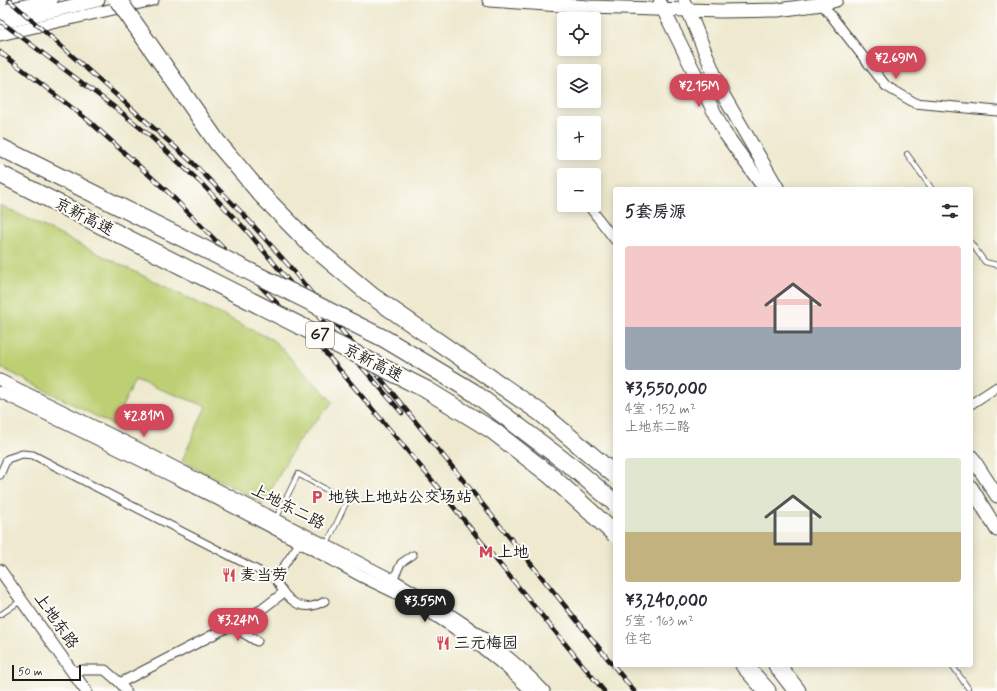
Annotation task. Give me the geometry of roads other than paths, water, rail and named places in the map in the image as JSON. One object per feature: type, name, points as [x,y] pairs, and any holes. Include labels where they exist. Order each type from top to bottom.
[{"type":"highway","points":[[118,0],[217,142],[252,184],[297,232],[372,296],[541,413],[613,473]]},
{"type":"highway","name":"京新高速","points":[[0,146],[385,339],[473,392],[576,470],[613,501]]},
{"type":"highway","name":"京新高速","points":[[0,174],[427,390],[492,430],[550,475],[613,532]]},
{"type":"highway","points":[[746,667],[767,691]]},
{"type":"highway","points":[[779,667],[798,691]]},
{"type":"highway","points":[[783,667],[798,691]]},
{"type":"main road","points":[[0,12],[51,0]]},
{"type":"main road","points":[[0,23],[98,0]]},
{"type":"main road","points":[[489,0],[589,8],[686,5],[720,12],[778,10],[822,4],[836,0]]},
{"type":"main road","points":[[661,5],[724,132],[764,187]]},
{"type":"main road","points":[[686,5],[722,93],[777,187]]},
{"type":"main road","points":[[973,459],[997,496]]},
{"type":"main road","points":[[973,490],[997,530]]},
{"type":"street","points":[[0,35],[153,0]]},
{"type":"street","points":[[822,4],[886,86],[915,103],[997,111]]},
{"type":"street","points":[[593,212],[613,237]]},
{"type":"street","name":"上地东二路","points":[[0,380],[132,444],[324,550],[455,628],[501,664],[531,691]]},
{"type":"street","points":[[973,403],[997,387]]},
{"type":"street","name":"上地东二路","points":[[0,392],[126,454],[273,523],[300,542],[324,550],[393,580],[429,600],[484,639],[511,659],[544,691]]},
{"type":"street","points":[[0,475],[7,460],[22,454],[33,455],[275,579],[283,593],[298,606],[317,606],[325,601]]},
{"type":"street","points":[[275,579],[300,542]]},
{"type":"street","points":[[393,580],[401,563],[412,555]]},
{"type":"street","name":"上地东路","points":[[0,570],[86,691]]},
{"type":"street","points":[[120,683],[261,610],[283,593]]},
{"type":"street","points":[[230,625],[257,641]]},
{"type":"street","points":[[72,672],[83,670],[106,670],[126,691]]},
{"type":"lane","points":[[906,154],[931,187]]},
{"type":"lane","points":[[973,246],[985,262],[997,265]]},
{"type":"lane","points":[[273,523],[298,474],[347,501],[324,550]]},
{"type":"lane","points":[[0,615],[22,600]]},
{"type":"lane","points":[[953,667],[968,688]]},
{"type":"railway","points":[[9,0],[192,162],[243,214],[291,268],[613,665]]},
{"type":"railway","points":[[0,21],[121,112],[149,135],[200,182],[248,232],[322,321],[402,413]]},
{"type":"railway","points":[[0,52],[89,121],[168,192],[323,350],[431,479],[604,691]]},
{"type":"railway","points":[[615,667],[634,691]]},
{"type":"place","name":"地铁上地站公交场站","points":[[317,497]]},
{"type":"place","name":"上地","points":[[486,552]]},
{"type":"place","name":"麦当劳","points":[[229,575]]},
{"type":"place","name":"三元梅园","points":[[443,643]]}]
